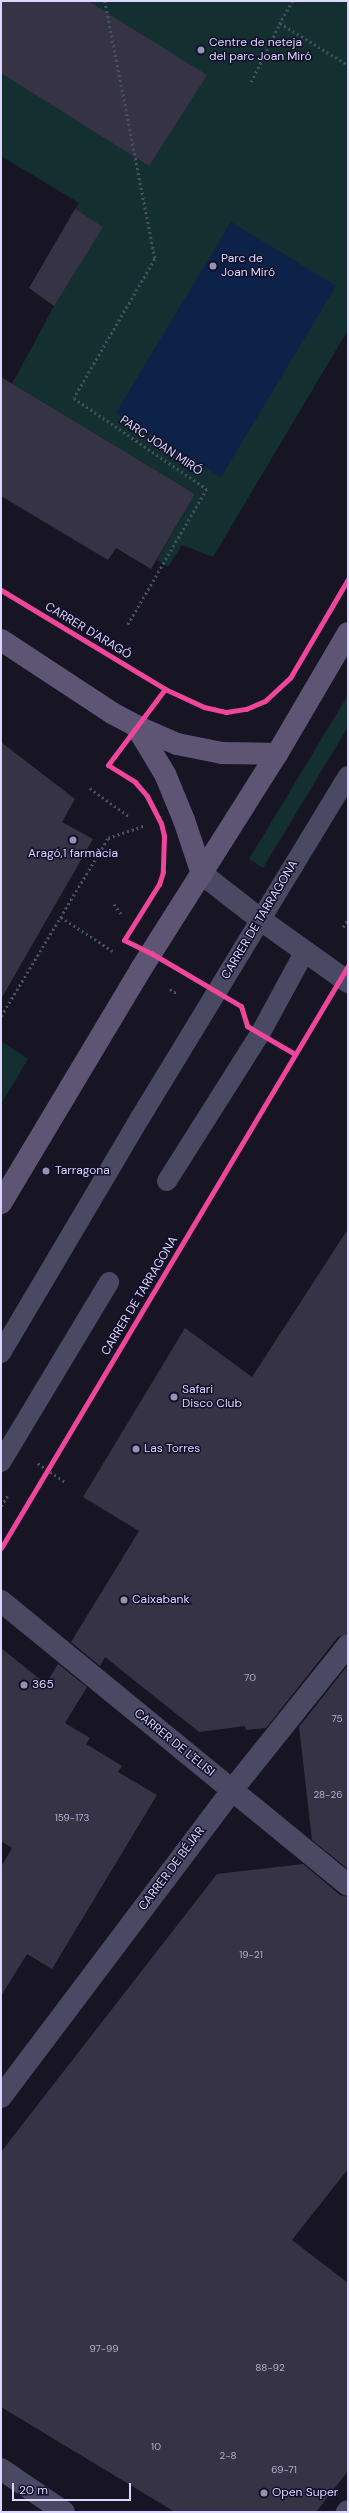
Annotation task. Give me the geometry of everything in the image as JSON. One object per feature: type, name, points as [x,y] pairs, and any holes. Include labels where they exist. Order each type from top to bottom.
[{"type":"main road","points":[[1,1203],[141,969],[277,754],[348,634]]},
{"type":"main road","points":[[1,640],[136,726],[177,744],[222,753],[277,754]]},
{"type":"main road","points":[[136,726],[165,774],[184,820],[202,874]]},
{"type":"street","points":[[202,874],[260,920],[348,982]]},
{"type":"street","name":"CARRER DE L'ELISI","points":[[1,1602],[348,1885]]},
{"type":"street","name":"CARRER DE BÉJAR","points":[[1,2097],[232,1790],[348,1645]]},
{"type":"street","points":[[1,2469],[64,2512]]},
{"type":"lane","name":"CARRER DE TARRAGONA","points":[[1,1353],[260,920],[348,776]]},
{"type":"lane","points":[[167,1181],[260,1034],[305,951]]},
{"type":"lane","points":[[1,1462],[109,1282]]},
{"type":"path","points":[[251,82],[280,23],[293,1]]},
{"type":"path","points":[[280,23],[348,65]]},
{"type":"path","points":[[90,788],[130,817]]},
{"type":"path","points":[[1,1016],[108,838],[146,825]]},
{"type":"path","points":[[114,904],[124,916]]},
{"type":"path","points":[[61,917],[103,946],[113,951]]},
{"type":"path","points":[[343,927],[348,919]]},
{"type":"path","points":[[36,1462],[65,1482]]},
{"type":"path","points":[[44,1476],[52,1463]]},
{"type":"path","points":[[1,1506],[13,1488]]},
{"type":"green space","name":"Parc de Joan Miró","points":[[1,1],[348,1],[348,330],[213,557],[182,545],[168,567],[157,560],[195,494],[12,384],[54,306],[75,209],[79,203],[1,156]]},
{"type":"green space","points":[[348,695],[348,727],[263,868],[249,859]]},
{"type":"green space","points":[[1,1041],[28,1059],[1,1104]]},
{"type":"water","points":[[231,222],[336,286],[221,477],[116,413]]},
{"type":"building","points":[[1,1],[88,1],[207,75],[149,166],[1,73]]},
{"type":"building","points":[[75,209],[103,227],[54,306],[29,288]]},
{"type":"building","points":[[1,377],[195,494],[151,569],[116,548],[108,560],[1,496]]},
{"type":"building","points":[[1,742],[75,799],[62,822],[93,839],[1,999]]},
{"type":"building","points":[[348,1229],[348,1633],[338,1637],[266,1728],[246,1730],[245,1726],[199,1732],[105,1657],[100,1666],[71,1642],[139,1531],[83,1497],[185,1328],[252,1377]]},
{"type":"building","points":[[1,1648],[46,1684],[58,1664],[87,1687],[65,1723],[90,1738],[86,1744],[122,1766],[118,1772],[157,1795],[52,1969],[27,1954],[1,1996],[1,1867],[12,1848],[1,1841]]},
{"type":"building","points":[[348,1665],[348,1869],[312,1840],[299,1727]]},
{"type":"building","points":[[303,1864],[340,1895],[348,1897],[348,2169],[292,2240],[348,2283],[348,2471],[316,2512],[175,2512],[1,2407],[1,2152],[217,1874]]},
{"type":"cycle path","name":"CARRER D'ARAGÓ","points":[[1,590],[165,689],[204,707],[226,712],[246,709],[265,701],[290,678],[348,579]]},
{"type":"cycle path","points":[[165,689],[108,765],[135,782],[147,796],[161,823],[164,836],[163,872],[159,884],[124,940],[151,953],[241,1006],[247,1026],[295,1054]]},
{"type":"cycle path","points":[[1,1548],[348,966]]},
{"type":"place","name":"Centre de neteja del parc Joan Miró","points":[[201,50]]},
{"type":"place","name":"Parc de Joan Miró","points":[[213,266]]},
{"type":"place","name":"Aragó,1 farmàcia","points":[[73,840]]},
{"type":"place","name":"Tarragona","points":[[46,1171]]},
{"type":"place","name":"Safari Disco Club","points":[[174,1397]]},
{"type":"place","name":"Las Torres","points":[[136,1449]]},
{"type":"place","name":"Caixabank","points":[[124,1600]]},
{"type":"place","name":"365","points":[[24,1685]]},
{"type":"place","name":"Open Super","points":[[264,2493]]}]
